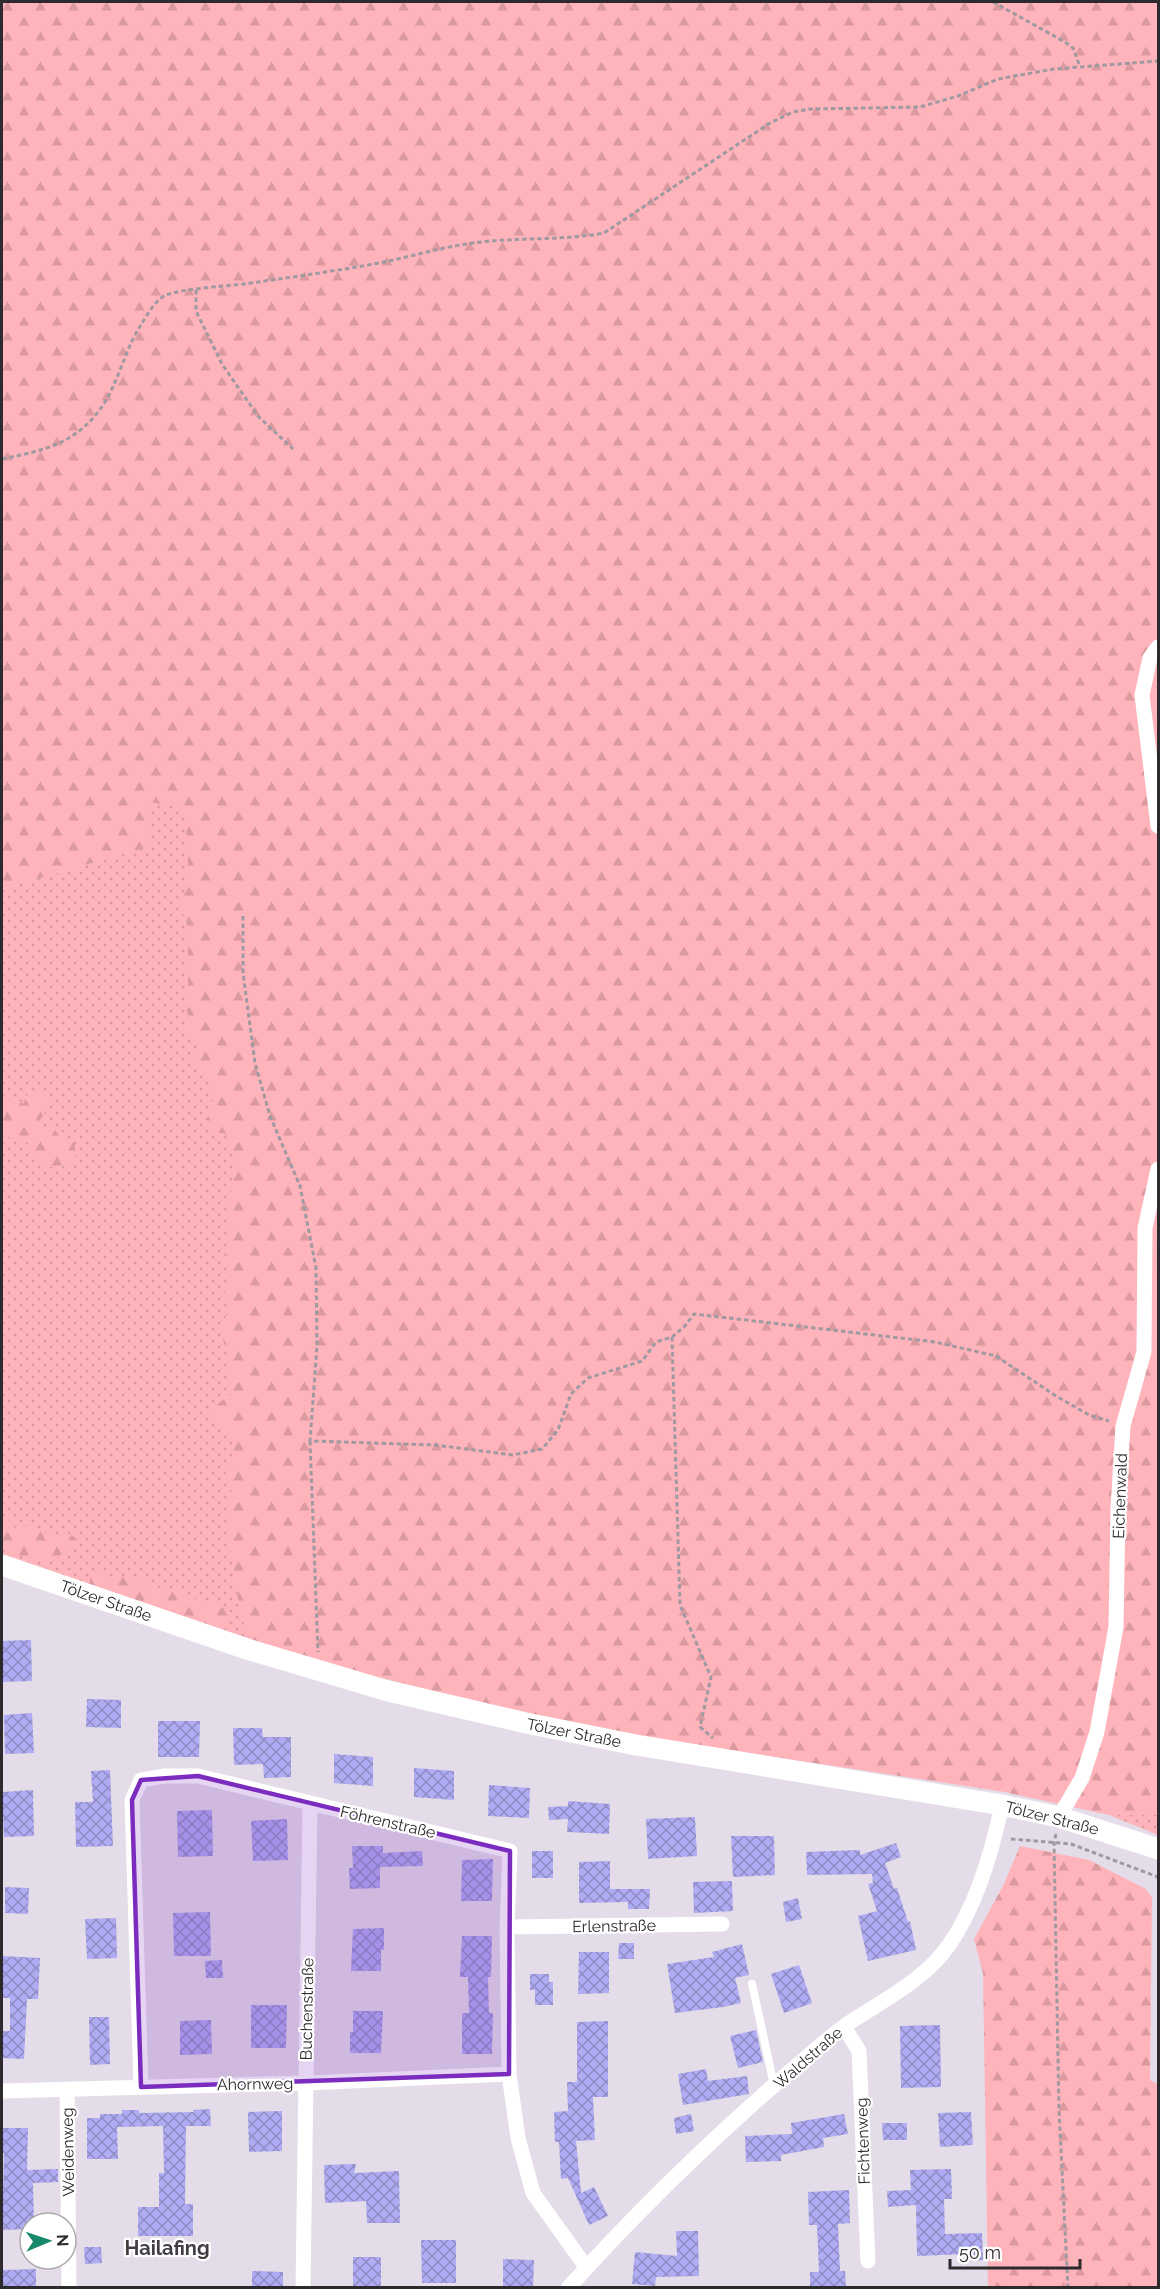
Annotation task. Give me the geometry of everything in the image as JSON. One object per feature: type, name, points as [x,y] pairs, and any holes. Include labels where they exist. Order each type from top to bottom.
[{"type":"main road","name":"Tölzer Straße","points":[[2,1565],[195,1632],[388,1691],[526,1723],[723,1760],[1002,1805],[1059,1817],[1158,1849]]},
{"type":"street","points":[[1158,647],[1150,658],[1142,695],[1158,826]]},
{"type":"street","name":"Eichenwald","points":[[1059,1817],[1082,1778],[1097,1732],[1116,1627],[1118,1509],[1123,1426],[1144,1352],[1145,1228],[1158,1169]]},
{"type":"street","name":"Föhrenstraße","points":[[141,2087],[132,1800],[141,1780],[165,1776],[198,1776],[510,1851],[507,1928],[509,2074],[518,2138],[532,2193],[586,2267]]},
{"type":"street","name":"Buchenstraße","points":[[303,2288],[310,1803]]},
{"type":"street","name":"Waldstraße","points":[[568,2288],[669,2184],[774,2087],[844,2027],[913,1982],[948,1947],[962,1925],[983,1874],[1002,1805]]},
{"type":"street","name":"Erlenstraße","points":[[507,1928],[722,1924]]},
{"type":"street","name":"Fichtenweg","points":[[844,2027],[859,2051],[868,2260]]},
{"type":"street","name":"Ahornweg","points":[[2,2091],[306,2083],[509,2074]]},
{"type":"street","name":"Weidenweg","points":[[67,2089],[69,2288]]},
{"type":"lane","points":[[752,1984],[774,2087]]},
{"type":"path","points":[[993,2],[1065,42],[1073,48],[1080,67]]},
{"type":"path","points":[[2,459],[60,444],[81,431],[105,402],[135,334],[150,310],[162,297],[175,292],[384,262],[472,243],[583,237],[604,233],[770,123],[793,112],[842,107],[920,107],[936,104],[998,78],[1080,67],[1158,61]]},
{"type":"path","points":[[196,290],[196,311],[222,364],[258,416],[293,449]]},
{"type":"path","points":[[243,916],[243,973],[255,1063],[270,1116],[300,1186],[316,1268],[317,1346],[310,1440],[318,1671]]},
{"type":"path","points":[[310,1440],[435,1445],[513,1455],[542,1449],[558,1430],[571,1394],[588,1378],[642,1361],[656,1342],[672,1336],[684,1327],[694,1314],[935,1342],[996,1356],[1089,1415],[1123,1426]]},
{"type":"path","points":[[672,1336],[680,1605],[711,1677],[700,1727],[723,1746],[723,1760]]},
{"type":"path","points":[[995,1835],[1016,1841],[1071,1844],[1158,1877]]},
{"type":"path","points":[[1055,1857],[1059,2110],[1068,2288]]},
{"type":"highlighted area","points":[[198,1776],[510,1851],[509,2074],[141,2087],[132,1800],[141,1780]]},
{"type":"green space","points":[[2,2],[1158,2],[1158,1815],[1109,1815],[1005,1792],[638,1736],[523,1713],[337,1667],[247,1638],[235,1585],[226,1518],[232,1492],[224,1477],[231,1458],[232,1443],[226,1429],[211,1415],[217,1404],[231,1395],[228,1356],[221,1333],[228,1308],[224,1295],[231,1276],[222,1261],[229,1244],[228,1217],[234,1160],[226,1134],[211,1131],[207,1120],[213,1103],[211,1080],[198,1069],[193,1058],[199,1051],[197,1042],[185,1033],[189,1019],[185,1004],[188,984],[188,941],[181,902],[186,890],[188,861],[183,811],[172,806],[149,802],[148,847],[2,889]]},
{"type":"green space","points":[[192,794],[234,1160],[247,1638],[2,1555],[2,889],[147,847],[148,802]]},
{"type":"green space","points":[[41,1092],[47,1097],[50,1106],[39,1121],[42,1134],[54,1129],[63,1140],[74,1141],[76,1154],[70,1163],[54,1167],[39,1166],[28,1143],[2,1135],[2,1102],[4,1104],[13,1097],[23,1104],[28,1093]]},
{"type":"green space","points":[[11,1520],[13,1528],[26,1525],[59,1537],[67,1532],[75,1538],[65,1551],[55,1558],[43,1561],[27,1558],[13,1553],[2,1544],[2,1522]]},
{"type":"green space","points":[[100,1572],[114,1577],[137,1578],[154,1587],[176,1590],[204,1603],[222,1603],[228,1611],[230,1622],[224,1630],[89,1585],[91,1574]]},
{"type":"green space","points":[[1109,1815],[1158,1815],[1158,1835]]},
{"type":"green space","points":[[1020,1846],[1089,1860],[1146,1889],[1152,1898],[1150,2080],[1158,2084],[1158,2287],[988,2287],[983,1973],[974,1939],[1003,1886]]},
{"type":"building","points":[[31,1640],[32,1681],[2,1682],[2,1641]]},
{"type":"building","points":[[87,1699],[121,1700],[121,1728],[86,1727]]},
{"type":"building","points":[[32,1713],[34,1753],[5,1754],[4,1715]]},
{"type":"building","points":[[158,1721],[200,1721],[199,1757],[158,1757]]},
{"type":"building","points":[[233,1728],[262,1728],[263,1737],[291,1737],[291,1777],[264,1778],[263,1764],[234,1765]]},
{"type":"building","points":[[334,1754],[373,1757],[373,1786],[334,1783]]},
{"type":"building","points":[[414,1768],[454,1771],[454,1800],[414,1797]]},
{"type":"building","points":[[110,1770],[113,1846],[76,1847],[75,1802],[93,1802],[91,1771]]},
{"type":"building","points":[[489,1785],[530,1788],[529,1818],[488,1816]]},
{"type":"building","points":[[33,1790],[34,1836],[4,1837],[2,1792]]},
{"type":"building","points":[[568,1801],[610,1804],[609,1834],[567,1832],[568,1819],[549,1820],[548,1807],[568,1806]]},
{"type":"building","points":[[212,1810],[213,1856],[178,1857],[177,1811]]},
{"type":"building","points":[[695,1817],[697,1856],[648,1859],[646,1819]]},
{"type":"building","points":[[287,1819],[288,1860],[253,1861],[251,1821]]},
{"type":"building","points":[[731,1836],[774,1836],[775,1875],[733,1877]]},
{"type":"building","points":[[896,1843],[901,1857],[885,1863],[894,1889],[897,1888],[908,1922],[910,1921],[916,1950],[868,1961],[858,1916],[877,1911],[868,1884],[873,1883],[872,1874],[807,1875],[806,1852],[860,1850],[860,1855]]},
{"type":"building","points":[[352,1846],[383,1846],[383,1853],[422,1851],[423,1866],[380,1867],[380,1888],[350,1889],[349,1868],[353,1868]]},
{"type":"building","points":[[532,1851],[553,1851],[553,1878],[532,1878]]},
{"type":"building","points":[[493,1859],[492,1901],[461,1901],[462,1860]]},
{"type":"building","points":[[610,1861],[610,1889],[650,1889],[649,1909],[628,1909],[628,1902],[579,1903],[579,1862]]},
{"type":"building","points":[[732,1881],[733,1911],[694,1913],[693,1882]]},
{"type":"building","points":[[5,1887],[29,1888],[28,1914],[5,1913]]},
{"type":"building","points":[[798,1898],[802,1919],[786,1922],[783,1902]]},
{"type":"building","points":[[210,1912],[211,1956],[174,1956],[173,1913]]},
{"type":"building","points":[[116,1918],[117,1958],[87,1959],[85,1919]]},
{"type":"building","points":[[384,1928],[381,1971],[351,1971],[353,1929]]},
{"type":"building","points":[[462,1936],[492,1936],[491,1977],[488,1977],[489,2013],[493,2013],[492,2054],[462,2054],[462,2013],[469,2013],[468,1977],[460,1977]]},
{"type":"building","points":[[619,1943],[634,1943],[634,1959],[618,1959]]},
{"type":"building","points":[[742,1944],[749,1975],[735,1978],[741,2003],[675,2013],[667,1964],[714,1957],[712,1952]]},
{"type":"building","points":[[579,1952],[609,1952],[609,1993],[578,1994]]},
{"type":"building","points":[[2,1956],[40,1958],[38,1999],[27,1999],[24,2059],[2,2058],[2,2031],[10,2031],[10,1998],[2,1998]]},
{"type":"building","points":[[222,1960],[223,1978],[206,1978],[205,1961]]},
{"type":"building","points":[[799,1965],[812,2003],[784,2013],[771,1974]]},
{"type":"building","points":[[530,1974],[549,1974],[549,1982],[553,1982],[553,2005],[535,2005],[535,1990],[530,1990]]},
{"type":"building","points":[[251,2005],[287,2005],[286,2048],[251,2048]]},
{"type":"building","points":[[353,2011],[383,2011],[381,2053],[350,2053]]},
{"type":"building","points":[[89,2017],[109,2017],[110,2064],[90,2065]]},
{"type":"building","points":[[211,2020],[212,2054],[180,2055],[180,2021]]},
{"type":"building","points":[[608,2021],[608,2097],[593,2097],[595,2140],[576,2141],[581,2193],[594,2187],[608,2216],[589,2225],[568,2178],[561,2179],[559,2142],[555,2142],[554,2112],[568,2111],[567,2082],[577,2082],[577,2022]]},
{"type":"building","points":[[940,2025],[941,2087],[901,2088],[900,2026]]},
{"type":"building","points":[[756,2030],[763,2062],[738,2068],[730,2036]]},
{"type":"building","points":[[706,2069],[708,2081],[747,2076],[749,2094],[683,2105],[678,2074]]},
{"type":"building","points":[[210,2109],[211,2126],[186,2126],[185,2204],[193,2204],[193,2236],[138,2236],[138,2207],[159,2207],[159,2173],[164,2173],[163,2126],[117,2127],[118,2159],[87,2159],[87,2118],[100,2118],[100,2114],[122,2114],[122,2110],[139,2110],[139,2113],[194,2112],[193,2110]]},
{"type":"building","points":[[282,2111],[282,2151],[249,2152],[248,2112]]},
{"type":"building","points":[[971,2112],[973,2145],[940,2147],[938,2113]]},
{"type":"building","points":[[691,2114],[694,2131],[676,2134],[674,2118]]},
{"type":"building","points":[[844,2114],[848,2134],[823,2138],[824,2147],[781,2155],[781,2161],[746,2162],[745,2136],[792,2134],[791,2123]]},
{"type":"building","points":[[882,2123],[907,2123],[907,2140],[883,2140]]},
{"type":"building","points":[[2,2128],[28,2128],[27,2170],[58,2169],[58,2182],[33,2183],[34,2211],[18,2211],[18,2229],[2,2230],[4,2153],[2,2153]]},
{"type":"building","points":[[356,2164],[354,2173],[399,2171],[400,2223],[367,2223],[366,2201],[325,2203],[324,2165]]},
{"type":"building","points":[[951,2169],[952,2199],[944,2199],[945,2234],[982,2233],[983,2260],[968,2261],[967,2254],[917,2256],[916,2205],[888,2207],[887,2191],[911,2190],[910,2170]]},
{"type":"building","points":[[849,2190],[850,2223],[838,2224],[840,2271],[845,2271],[846,2288],[810,2288],[810,2272],[819,2272],[817,2225],[809,2225],[808,2192]]},
{"type":"building","points":[[676,2231],[698,2231],[699,2276],[656,2277],[655,2286],[632,2284],[635,2252],[677,2256]]},
{"type":"building","points":[[421,2240],[456,2240],[456,2283],[422,2283]]},
{"type":"building","points":[[84,2247],[101,2247],[102,2263],[85,2264]]},
{"type":"building","points":[[353,2257],[381,2257],[381,2288],[353,2288]]},
{"type":"building","points":[[503,2259],[534,2260],[533,2288],[503,2288]]},
{"type":"building","points":[[2,2270],[36,2271],[36,2288],[2,2288]]},
{"type":"building","points":[[252,2271],[283,2272],[283,2288],[252,2288]]},
{"type":"district","name":"Hailafing","points":[[167,2248]]}]
